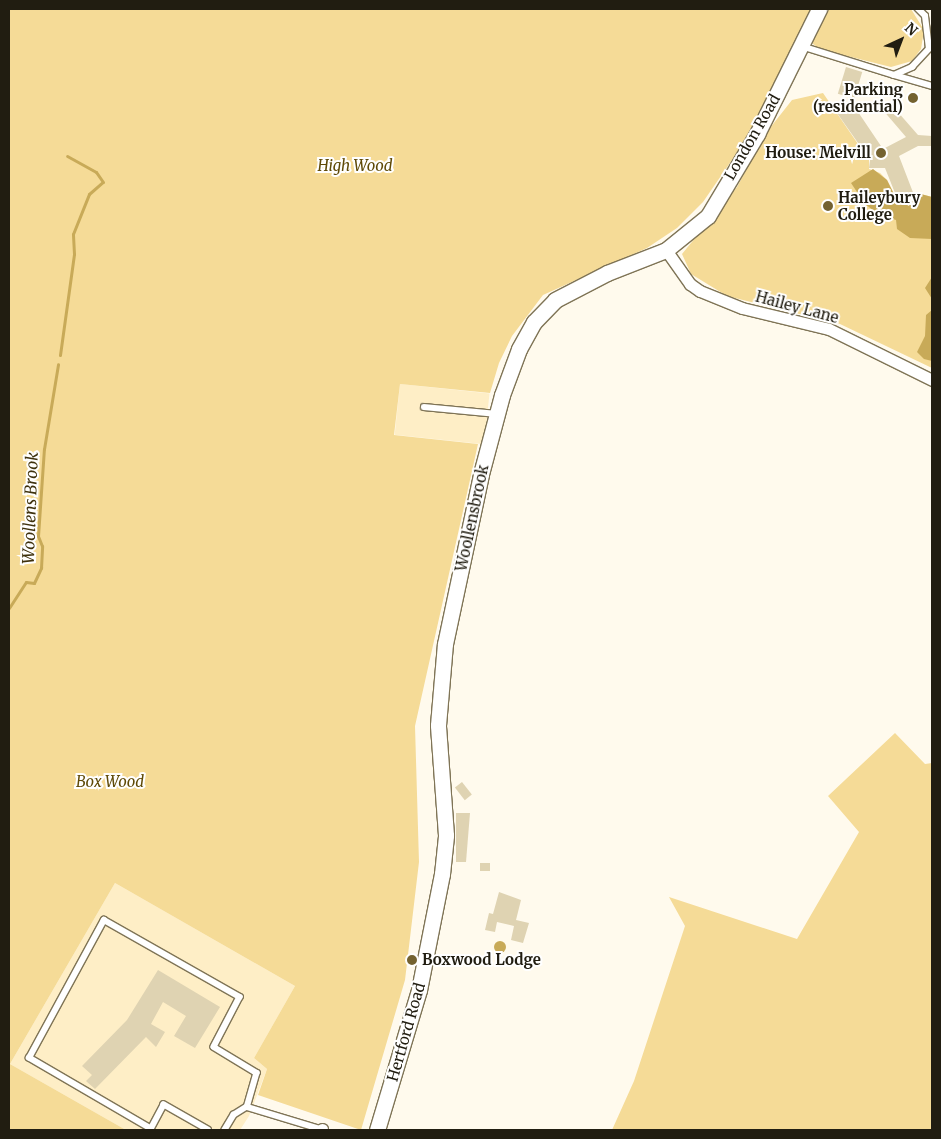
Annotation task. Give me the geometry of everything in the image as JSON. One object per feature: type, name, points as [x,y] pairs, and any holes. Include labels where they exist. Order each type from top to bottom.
[{"type":"main road","name":"London Road","points":[[666,250],[708,216],[757,134],[819,9]]},
{"type":"main road","name":"Woollensbrook","points":[[442,874],[446,835],[438,725],[440,684],[454,598],[497,414],[519,349],[534,322],[554,300],[607,273],[666,250]]},
{"type":"main road","name":"Hertford Road","points":[[377,1130],[419,990],[442,874]]},
{"type":"street","name":"Hailey Lane","points":[[666,250],[690,284],[700,291],[742,308],[830,329],[932,380]]},
{"type":"lane","points":[[894,75],[912,67],[929,49],[925,16],[918,9]]},
{"type":"lane","points":[[801,46],[932,86]]},
{"type":"lane","points":[[424,407],[497,414]]},
{"type":"lane","points":[[208,1130],[164,1105],[151,1128],[29,1058],[104,920],[240,997],[214,1047],[257,1073],[247,1107],[234,1115],[225,1130]]},
{"type":"lane","points":[[247,1107],[323,1130]]},
{"type":"shaded area","points":[[873,169],[887,180],[897,200],[909,206],[917,193],[932,197],[932,239],[910,238],[897,229],[896,220],[878,214],[865,204],[851,183]]},
{"type":"shaded area","points":[[932,277],[932,299],[925,288]]},
{"type":"shaded area","points":[[932,310],[932,361],[924,359],[917,352],[925,336],[926,315]]},
{"type":"shaded area","points":[[400,384],[490,393],[484,444],[395,435]]},
{"type":"shaded area","points":[[115,883],[295,986],[254,1058],[267,1069],[249,1116],[240,1130],[126,1130],[10,1064]]},
{"type":"shaded area","points":[[502,941],[505,942],[505,952],[498,953],[495,952],[494,945],[495,942]]},
{"type":"green space","points":[[9,9],[813,9],[771,95],[734,157],[703,202],[677,228],[647,248],[543,295],[512,336],[499,363],[490,393],[400,384],[394,435],[478,444],[415,726],[419,862],[405,980],[361,1130],[258,1095],[267,1069],[254,1058],[295,986],[115,883],[10,1064],[126,1130],[9,1130]]},
{"type":"green space","points":[[829,9],[911,9],[924,30],[921,49],[912,61],[891,67],[819,49],[812,43]]},
{"type":"green space","name":"Haileybury College","points":[[823,93],[869,160],[869,169],[880,173],[887,180],[897,200],[909,206],[917,193],[932,197],[932,368],[840,324],[727,296],[691,274],[682,254],[737,187],[766,133],[792,100]]},
{"type":"green space","points":[[895,733],[925,764],[932,763],[932,1130],[612,1130],[634,1081],[685,926],[669,897],[797,939],[859,832],[828,796]]},
{"type":"building","points":[[846,67],[862,72],[854,99],[838,94]]},
{"type":"building","name":"House: Melvill","points":[[852,103],[883,149],[906,137],[882,109],[890,103],[918,135],[932,136],[932,146],[918,146],[899,156],[914,195],[897,198],[885,168],[869,168],[870,160],[837,113]]},
{"type":"building","points":[[462,782],[472,795],[465,800],[455,788]]},
{"type":"building","points":[[456,813],[470,813],[466,862],[456,862]]},
{"type":"building","points":[[480,863],[490,863],[490,871],[480,871]]},
{"type":"building","points":[[499,892],[521,900],[516,920],[529,923],[523,943],[511,940],[514,926],[497,922],[495,932],[485,930],[489,913],[493,914]]},
{"type":"building","points":[[158,970],[220,1007],[195,1048],[174,1036],[186,1016],[163,1002],[151,1024],[165,1032],[156,1047],[146,1037],[95,1089],[86,1081],[92,1075],[82,1066],[127,1020]]},
{"type":"waterway","name":"Woollens Brook","points":[[60,355],[74,254],[73,234],[89,194],[103,182],[96,172],[67,156]]},
{"type":"waterway","name":"Woollens Brook","points":[[9,608],[26,582],[34,583],[41,568],[42,546],[38,536],[44,449],[58,364]]},
{"type":"place","name":"Parking (residential)","points":[[913,98]]},
{"type":"place","name":"House: Melvill","points":[[881,153]]},
{"type":"place","name":"Haileybury College","points":[[828,206]]},
{"type":"place","name":"Boxwood Lodge","points":[[412,960]]},
{"type":"park label","name":"High Wood","points":[[355,166]]},
{"type":"park label","name":"Box Wood","points":[[110,782]]}]
